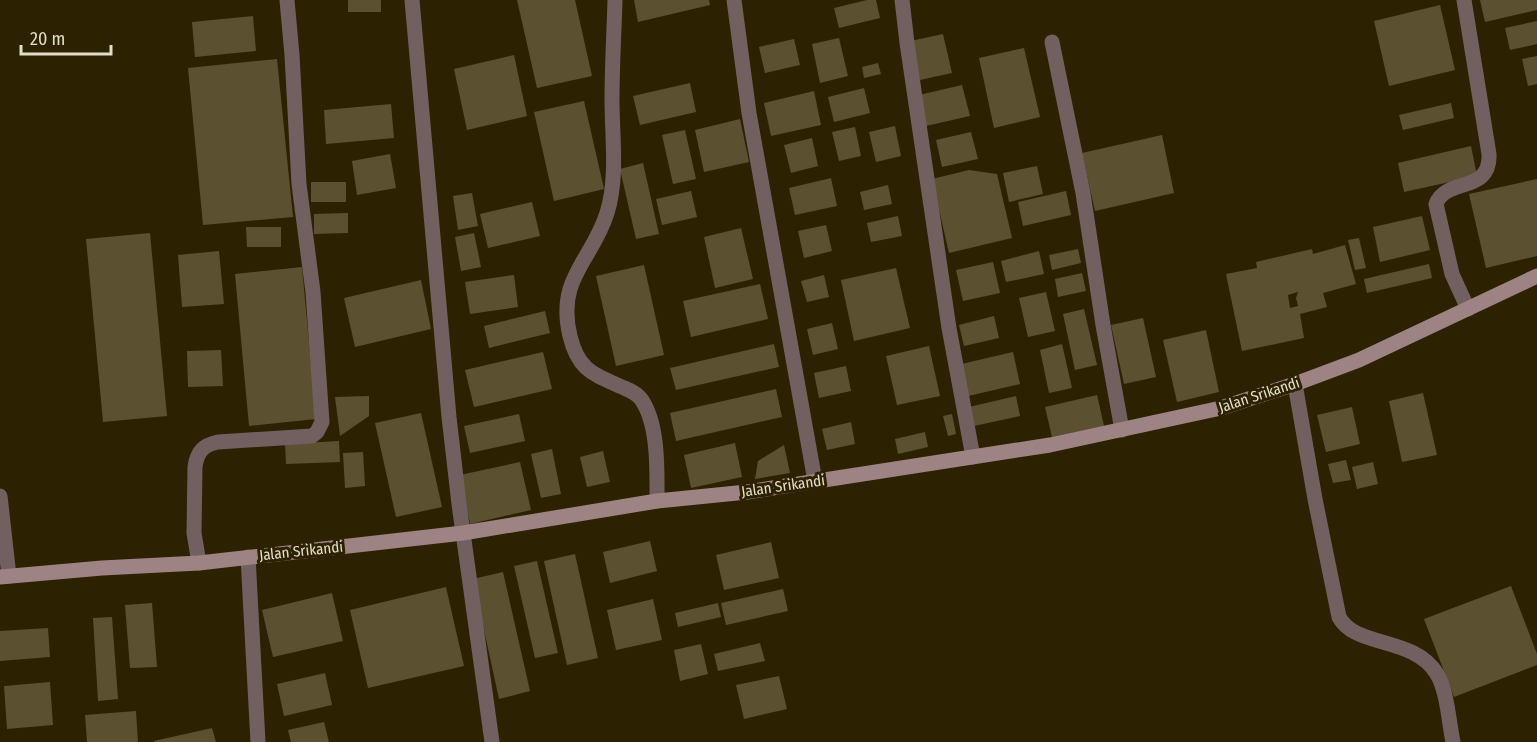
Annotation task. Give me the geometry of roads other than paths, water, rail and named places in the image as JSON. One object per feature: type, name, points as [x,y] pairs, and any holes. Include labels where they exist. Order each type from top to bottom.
[{"type":"street","points":[[199,563],[194,533],[195,467],[196,458],[201,450],[208,444],[218,442],[312,436],[322,422],[313,292],[299,184],[287,0]]},
{"type":"street","points":[[412,0],[448,406],[492,742]]},
{"type":"street","points":[[615,0],[612,93],[613,183],[607,212],[599,234],[577,270],[570,289],[567,311],[570,336],[578,360],[599,378],[632,391],[640,397],[648,412],[656,461],[657,501]]},
{"type":"street","points":[[734,0],[753,135],[815,482]]},
{"type":"street","points":[[902,0],[906,43],[949,328],[973,457]]},
{"type":"street","points":[[1464,0],[1489,154],[1489,167],[1486,174],[1481,177],[1442,194],[1436,204],[1452,274],[1468,309]]},
{"type":"street","points":[[1052,42],[1083,194],[1102,325],[1122,430]]},
{"type":"street","name":"Jalan Srikandi","points":[[5,576],[199,563],[463,533],[657,501],[747,492],[1050,445],[1221,408],[1295,384],[1359,360],[1537,276]]},
{"type":"street","points":[[1295,384],[1339,617],[1348,630],[1405,648],[1431,665],[1438,676],[1453,742]]},
{"type":"street","points":[[0,496],[5,576]]},
{"type":"street","points":[[249,557],[258,742]]}]
